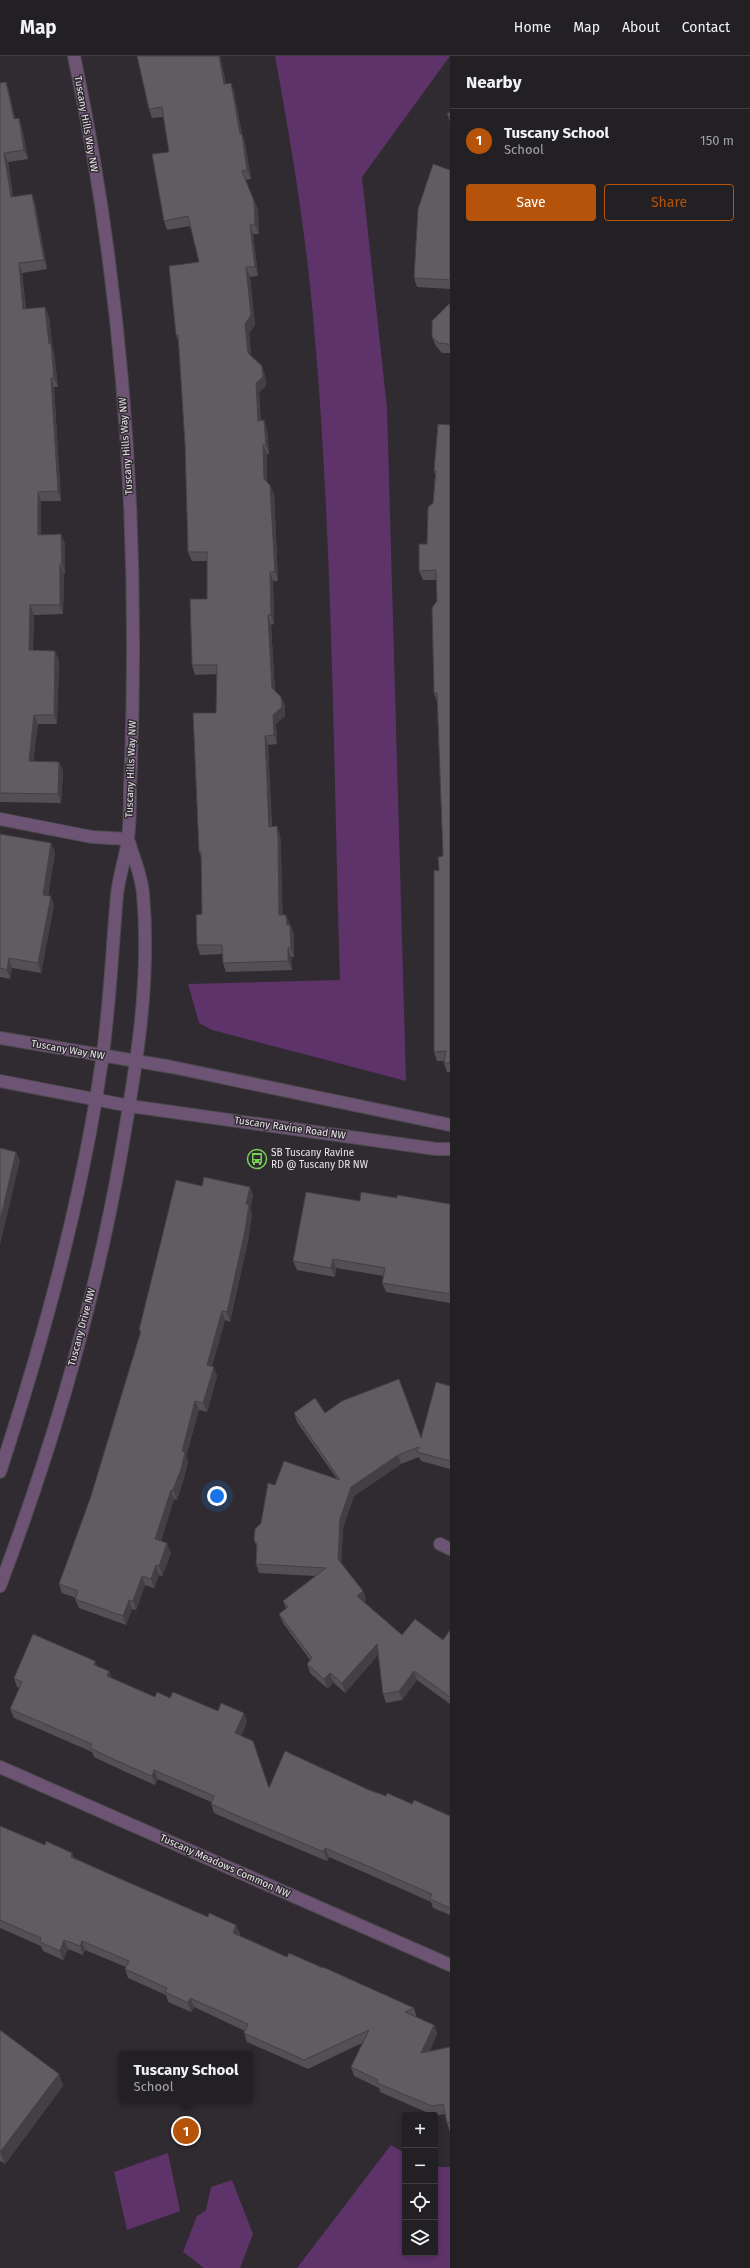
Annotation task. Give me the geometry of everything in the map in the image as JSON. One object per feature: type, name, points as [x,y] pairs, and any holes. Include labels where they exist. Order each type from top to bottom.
[{"type":"street","name":"Tuscany Hills Way NW","points":[[74,56],[95,176],[111,286],[122,396],[130,507],[133,617],[133,728],[128,839],[117,889],[103,1056]]},
{"type":"street","points":[[0,820],[92,837],[128,839]]},
{"type":"street","name":"Tuscany Hills Way NW","points":[[128,839],[143,892],[144,987],[137,1060]]},
{"type":"street","name":"Tuscany Way NW","points":[[0,1038],[103,1056],[137,1060]]},
{"type":"street","points":[[0,1472],[45,1325],[67,1239],[96,1098],[103,1056]]},
{"type":"street","points":[[137,1060],[450,1125]]},
{"type":"street","name":"Tuscany Drive NW","points":[[0,1586],[52,1434],[80,1337],[103,1247],[130,1106],[137,1060]]},
{"type":"street","points":[[0,1081],[96,1098],[130,1106]]},
{"type":"street","name":"Tuscany Ravine Road NW","points":[[130,1106],[436,1149],[450,1149]]},
{"type":"street","name":"Tuscany Meadows Common NW","points":[[0,1767],[450,1965]]},
{"type":"shaded area","points":[[275,56],[450,56],[362,177],[387,408],[406,1081],[212,1030],[199,1023],[188,984],[340,980],[331,642],[319,389],[312,305],[301,211]]},
{"type":"shaded area","points":[[391,2145],[402,2151],[402,2256],[438,2256],[438,2167],[450,2167],[450,2268],[297,2268]]},
{"type":"shaded area","points":[[168,2153],[180,2211],[127,2230],[114,2172]]},
{"type":"shaded area","points":[[232,2180],[253,2234],[240,2268],[204,2268],[183,2252],[197,2216],[206,2210],[211,2187]]},
{"type":"building","points":[[137,56],[219,56],[224,84],[231,83],[240,134],[242,134],[247,170],[242,171],[254,201],[255,225],[250,225],[255,267],[246,267],[251,315],[245,324],[248,353],[262,366],[263,377],[256,383],[258,421],[264,420],[266,445],[263,445],[264,479],[270,485],[275,572],[270,572],[271,615],[268,615],[272,688],[281,697],[282,707],[273,715],[274,735],[265,736],[269,827],[277,826],[278,838],[279,915],[286,915],[287,925],[290,925],[291,948],[288,948],[288,961],[223,963],[222,945],[197,945],[196,915],[202,914],[201,852],[199,852],[193,713],[216,713],[217,665],[192,665],[190,599],[207,599],[207,552],[188,552],[185,444],[178,335],[176,335],[169,266],[199,262],[188,216],[164,221],[152,154],[169,152],[162,107],[149,109]]},
{"type":"building","points":[[6,82],[14,119],[19,118],[24,150],[4,153],[11,197],[32,194],[44,260],[19,263],[23,309],[45,307],[49,344],[51,343],[54,378],[51,378],[58,491],[38,492],[38,535],[61,534],[62,564],[60,564],[60,605],[30,605],[29,650],[55,651],[54,715],[34,715],[29,761],[59,762],[58,794],[0,793],[0,83]]},
{"type":"building","points":[[433,164],[450,170],[450,280],[414,278],[418,209]]},
{"type":"building","points":[[450,303],[450,346],[448,344],[439,343],[432,337],[432,321]]},
{"type":"building","points":[[438,424],[450,425],[450,1063],[444,1063],[446,1051],[434,1052],[434,870],[439,871],[438,857],[443,856],[437,693],[434,693],[432,608],[437,601],[436,570],[419,571],[419,544],[427,544],[428,507],[433,503]]},
{"type":"building","points":[[0,834],[51,843],[43,895],[51,896],[38,963],[9,958],[7,970],[0,968]]},
{"type":"building","points":[[0,1148],[16,1152],[0,1221]]},
{"type":"building","points":[[204,1177],[250,1187],[246,1204],[249,1204],[245,1231],[227,1312],[222,1311],[207,1365],[214,1367],[203,1403],[195,1401],[182,1451],[185,1452],[181,1469],[173,1490],[171,1490],[155,1539],[167,1543],[159,1566],[156,1565],[151,1579],[142,1576],[133,1601],[129,1600],[123,1616],[75,1599],[78,1591],[59,1584],[90,1499],[141,1331],[139,1330],[176,1180],[202,1186]]},
{"type":"building","points":[[306,1192],[360,1201],[361,1192],[397,1198],[397,1195],[450,1204],[450,1294],[382,1283],[385,1268],[333,1259],[331,1268],[293,1261]]},
{"type":"building","points":[[399,1379],[421,1438],[436,1382],[450,1386],[450,1461],[417,1452],[419,1447],[398,1455],[351,1487],[340,1519],[338,1559],[363,1591],[357,1596],[402,1635],[415,1619],[443,1640],[450,1630],[450,1697],[414,1671],[399,1691],[383,1694],[377,1644],[342,1683],[330,1673],[324,1679],[307,1664],[312,1658],[279,1614],[288,1607],[283,1601],[326,1568],[256,1564],[257,1544],[254,1540],[255,1529],[261,1523],[268,1483],[275,1485],[284,1461],[340,1480],[294,1413],[315,1398],[325,1413],[342,1401]]},
{"type":"building","points":[[33,1634],[95,1661],[94,1665],[109,1671],[107,1676],[155,1697],[157,1692],[170,1698],[173,1692],[218,1711],[221,1703],[244,1713],[235,1733],[253,1741],[269,1788],[285,1751],[369,1790],[386,1796],[387,1793],[412,1804],[414,1800],[450,1816],[450,1908],[430,1899],[432,1894],[325,1848],[324,1852],[238,1816],[211,1804],[214,1796],[154,1770],[152,1776],[126,1765],[90,1748],[92,1744],[10,1709],[22,1682],[14,1678]]},
{"type":"building","points":[[0,1826],[45,1845],[46,1841],[72,1853],[71,1857],[123,1880],[208,1917],[209,1913],[236,1925],[233,1933],[287,1957],[289,1953],[323,1967],[414,2008],[405,2012],[434,2025],[421,2053],[450,2047],[450,2122],[447,2123],[443,2104],[432,2106],[377,2083],[378,2080],[351,2067],[369,2030],[304,2060],[244,2033],[248,2024],[190,1998],[188,2003],[165,1992],[167,1988],[125,1969],[129,1961],[82,1941],[80,1946],[64,1940],[60,1951],[40,1942],[41,1938],[0,1920]]},
{"type":"building","points":[[0,2030],[59,2074],[0,2152]]},
{"type":"place","name":"SB Tuscany Ravine RD @ Tuscany DR NW","points":[[257,1159]]},
{"type":"place","name":"Tuscany School","points":[[186,2131]]}]
